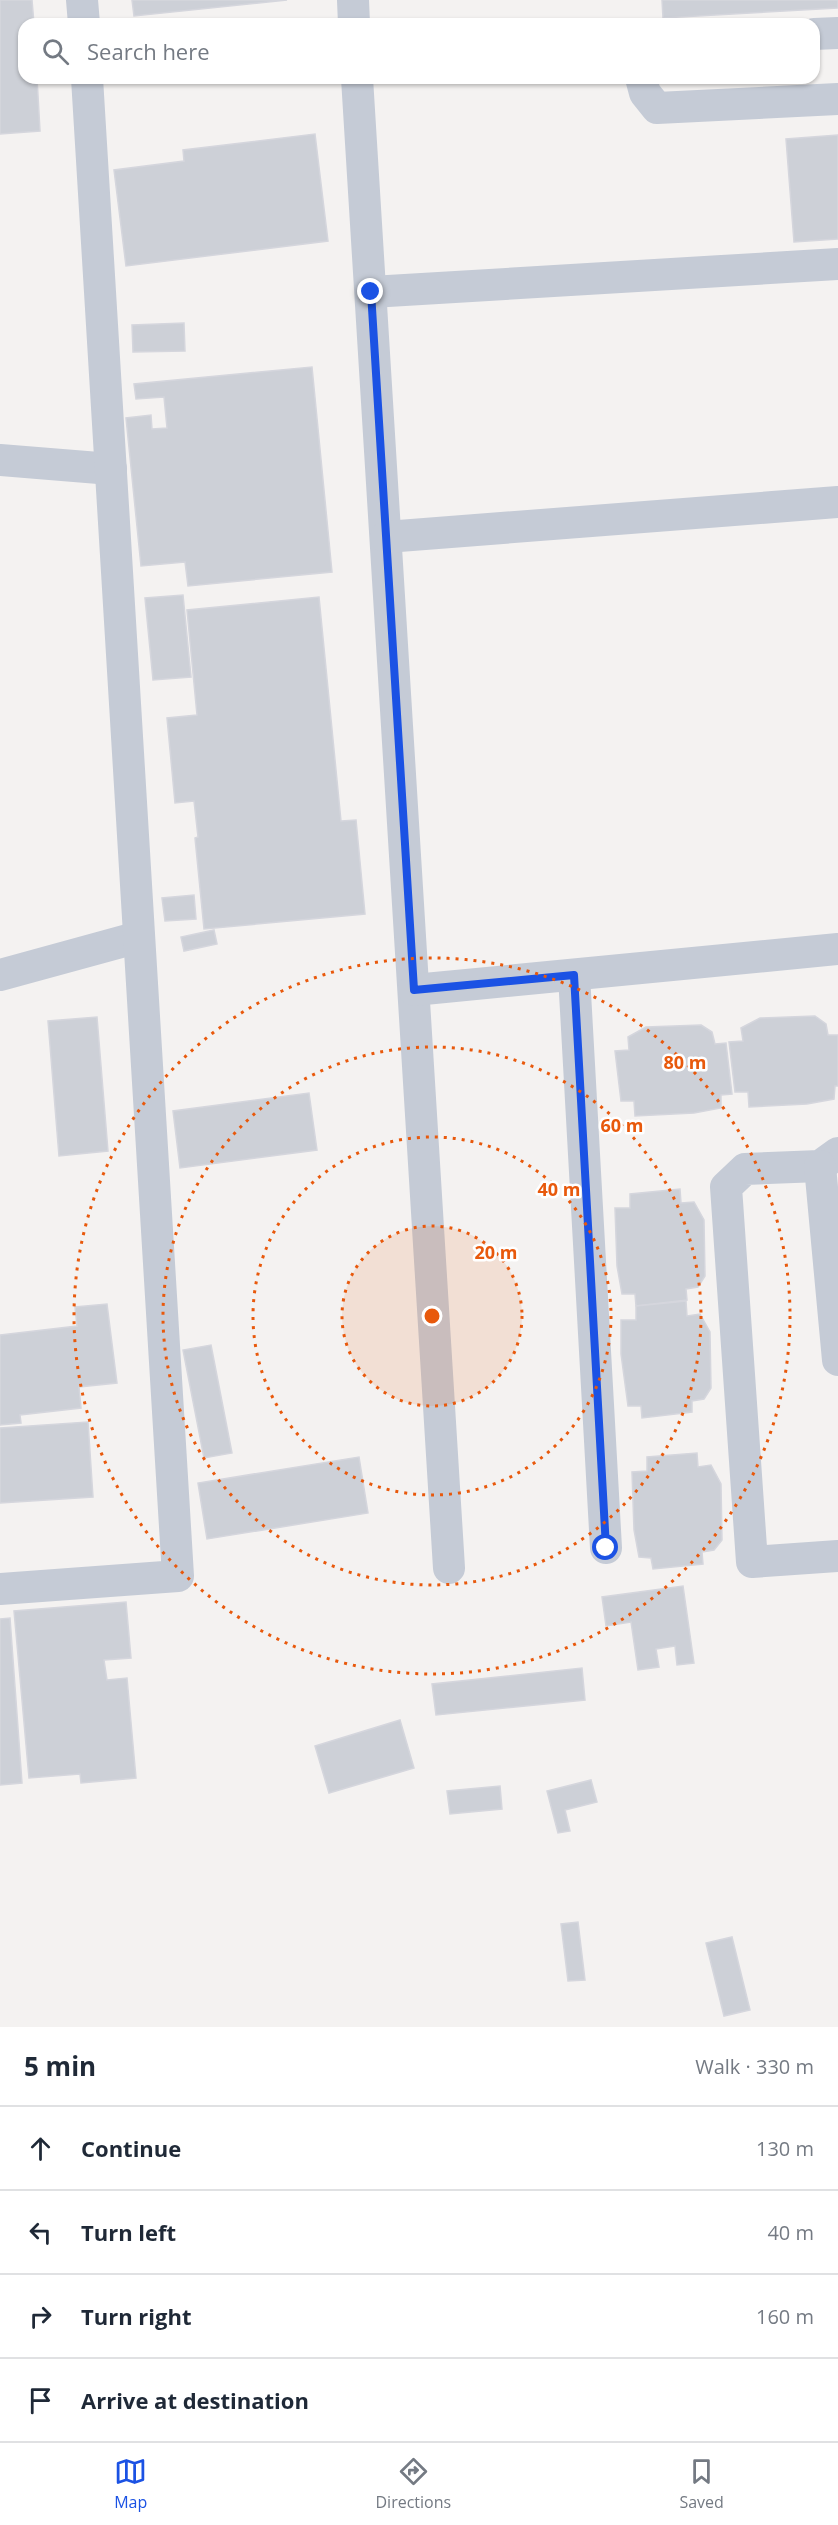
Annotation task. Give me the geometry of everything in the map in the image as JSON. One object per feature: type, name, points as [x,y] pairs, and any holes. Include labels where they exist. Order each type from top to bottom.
[{"type":"street","points":[[82,0],[84,18]]},
{"type":"street","points":[[353,0],[354,18]]},
{"type":"street","points":[[820,34],[838,33]]},
{"type":"street","points":[[0,1589],[178,1576],[87,84]]},
{"type":"street","points":[[357,84],[449,1568]]},
{"type":"street","points":[[643,84],[645,93],[657,108],[838,99]]},
{"type":"street","points":[[371,292],[838,264]]},
{"type":"street","points":[[0,460],[111,469]]},
{"type":"street","points":[[386,537],[838,502]]},
{"type":"street","points":[[0,975],[139,937]]},
{"type":"street","points":[[414,990],[838,950]]},
{"type":"street","points":[[574,975],[606,1548]]},
{"type":"street","points":[[838,1360],[829,1159],[746,1169],[726,1186],[752,1562],[838,1556]]},
{"type":"building","points":[[0,0],[32,0],[34,18],[18,18],[18,84],[37,84],[40,131],[0,134]]},
{"type":"building","points":[[132,0],[287,0],[134,16]]},
{"type":"building","points":[[662,0],[838,0],[838,8],[663,18]]},
{"type":"building","points":[[315,134],[328,241],[126,266],[114,170],[184,161],[183,150]]},
{"type":"building","points":[[838,135],[838,239],[794,242],[786,139]]},
{"type":"building","points":[[184,323],[185,351],[133,352],[132,325]]},
{"type":"building","points":[[312,367],[332,572],[188,586],[185,562],[141,566],[126,418],[151,415],[152,429],[167,428],[164,397],[136,399],[134,384]]},
{"type":"building","points":[[183,595],[191,677],[153,680],[145,598]]},
{"type":"building","points":[[319,597],[341,821],[356,820],[365,914],[204,929],[195,838],[198,837],[194,801],[175,803],[167,718],[197,715],[187,610]]},
{"type":"building","points":[[194,895],[196,919],[165,921],[162,898]]},
{"type":"building","points":[[214,930],[217,944],[184,951],[181,937]]},
{"type":"building","points":[[815,1016],[826,1024],[828,1035],[838,1035],[838,1086],[835,1086],[834,1099],[807,1104],[749,1107],[748,1092],[735,1092],[729,1042],[743,1041],[741,1028],[760,1018]]},
{"type":"building","points":[[97,1017],[108,1151],[59,1156],[48,1021]]},
{"type":"building","points":[[701,1025],[712,1032],[715,1044],[726,1043],[732,1094],[721,1095],[721,1108],[694,1113],[635,1116],[634,1101],[621,1101],[615,1051],[629,1050],[628,1037],[646,1027]]},
{"type":"building","points":[[309,1093],[317,1150],[180,1168],[173,1111]]},
{"type":"building","points":[[680,1189],[681,1203],[694,1202],[704,1220],[705,1276],[698,1287],[686,1289],[687,1300],[636,1306],[635,1294],[622,1294],[617,1266],[615,1208],[630,1208],[630,1194]]},
{"type":"building","points":[[686,1301],[687,1316],[700,1314],[710,1332],[711,1388],[704,1399],[692,1401],[692,1412],[642,1418],[641,1406],[628,1406],[621,1354],[621,1320],[636,1320],[636,1306]]},
{"type":"building","points":[[107,1304],[117,1383],[79,1387],[81,1408],[20,1415],[21,1423],[0,1425],[0,1335],[77,1326],[75,1307]]},
{"type":"building","points":[[211,1345],[232,1453],[204,1458],[183,1350]]},
{"type":"building","points":[[88,1422],[93,1497],[0,1503],[0,1428]]},
{"type":"building","points":[[697,1453],[698,1467],[711,1465],[721,1484],[722,1540],[714,1550],[702,1552],[703,1564],[653,1569],[651,1558],[639,1557],[634,1530],[632,1472],[647,1471],[647,1457]]},
{"type":"building","points":[[359,1457],[368,1513],[207,1539],[198,1483]]},
{"type":"building","points":[[683,1586],[694,1663],[677,1665],[675,1646],[656,1649],[659,1667],[638,1670],[631,1622],[606,1626],[602,1597]]},
{"type":"building","points":[[126,1602],[131,1658],[104,1660],[107,1680],[127,1678],[136,1778],[81,1783],[80,1774],[29,1778],[14,1611]]},
{"type":"building","points":[[10,1618],[22,1783],[0,1785],[0,1619]]},
{"type":"building","points":[[582,1668],[585,1700],[436,1715],[432,1684]]},
{"type":"building","points":[[400,1720],[414,1768],[329,1793],[315,1746]]},
{"type":"building","points":[[591,1780],[597,1802],[565,1810],[570,1831],[558,1833],[547,1791]]},
{"type":"building","points":[[500,1786],[502,1809],[450,1814],[447,1791]]},
{"type":"building","points":[[578,1922],[585,1980],[568,1981],[561,1924]]},
{"type":"building","points":[[732,1937],[750,2010],[724,2016],[706,1943]]},
{"type":"route","points":[[371,292],[414,990],[574,975],[606,1548]]}]
